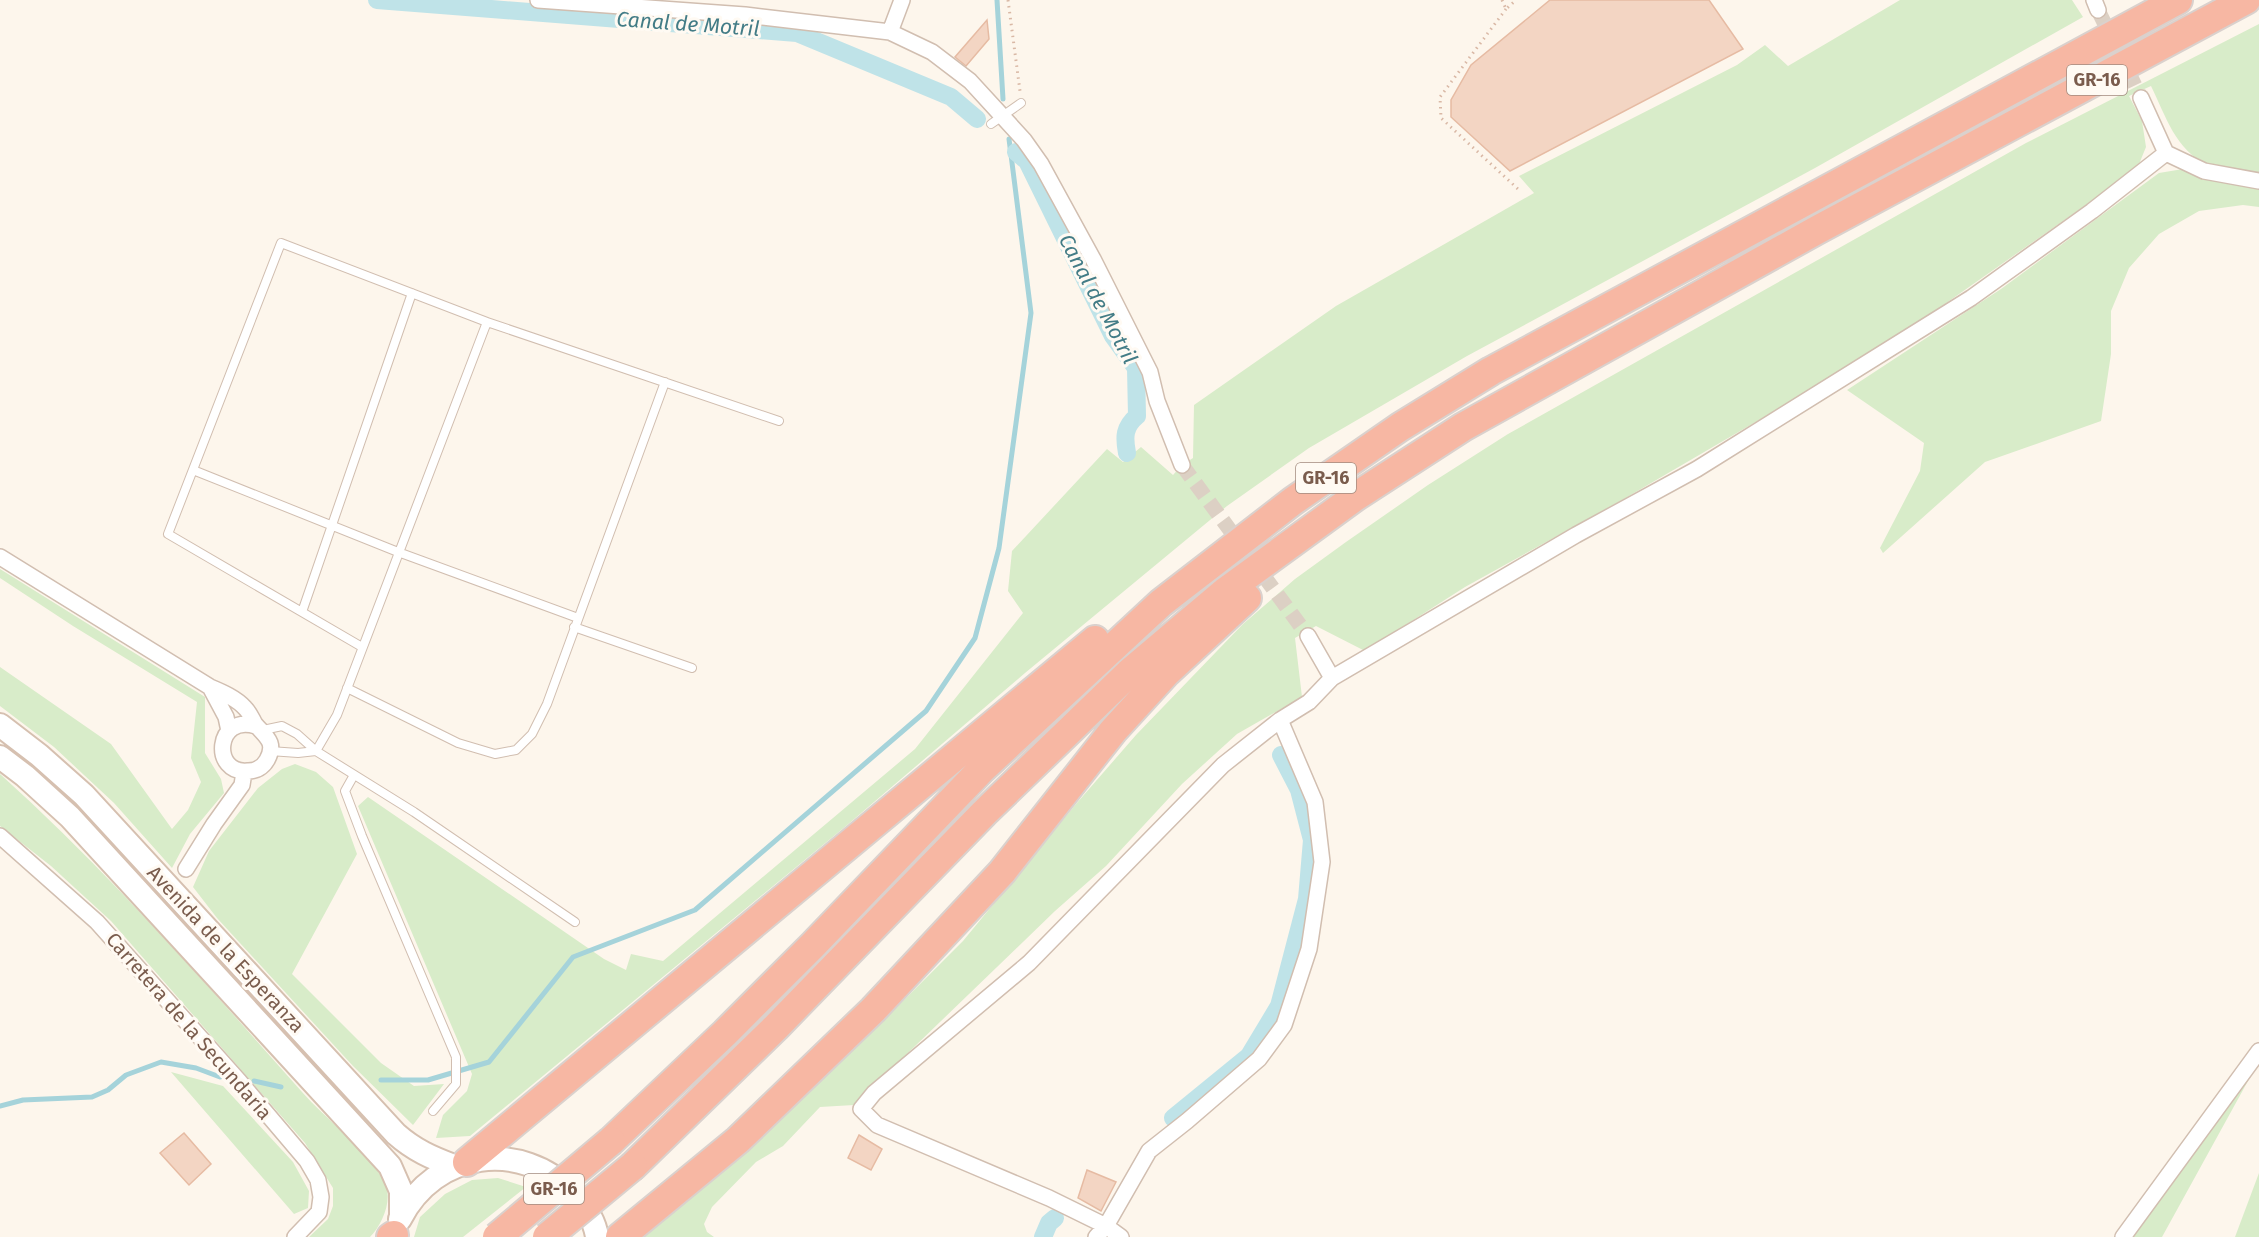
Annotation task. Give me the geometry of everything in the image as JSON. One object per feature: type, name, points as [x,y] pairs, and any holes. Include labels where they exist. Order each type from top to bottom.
[{"type":"highway","name":"GR-16","points":[[497,1237],[610,1142],[725,1033],[806,953],[982,769],[1161,603],[1293,501],[1390,434],[1491,371],[2178,0]]},
{"type":"highway","name":"GR-16","points":[[547,1237],[633,1166],[776,1027],[984,813],[1130,673],[1226,591],[1355,497],[1483,415],[1817,230],[2246,0]]},
{"type":"highway","points":[[620,1237],[738,1140],[873,1010],[1002,872],[1113,731],[1159,682],[1274,575],[1326,534],[1355,497]]},
{"type":"highway","points":[[460,1164],[1157,589],[1208,566]]},
{"type":"main road","name":"Avenida de la Esperanza","points":[[0,726],[39,755],[84,795],[396,1134],[411,1147],[429,1157],[460,1164]]},
{"type":"main road","name":"Avenida de la Esperanza","points":[[0,757],[25,776],[70,817],[390,1166],[401,1191],[395,1231]]},
{"type":"main road","points":[[395,1231],[414,1196],[433,1179],[460,1164],[499,1158],[531,1164],[559,1179],[582,1203],[597,1237]]},
{"type":"street","points":[[537,0],[745,15],[890,33],[932,52],[970,81],[996,120],[1041,164],[1093,259],[1150,372],[1157,401],[1182,465]]},
{"type":"street","points":[[890,33],[902,0]]},
{"type":"street","points":[[2141,98],[2166,153],[2204,171],[2259,182]]},
{"type":"street","points":[[1121,1237],[1101,1232],[1049,1198],[877,1125],[861,1109],[874,1093],[1029,963],[1223,765],[1280,720],[1309,702],[1332,678],[1576,535],[1697,470],[1961,304],[2092,211],[2166,153]]},
{"type":"street","points":[[0,557],[210,687],[224,692],[245,708],[267,736],[270,751],[264,764],[251,771],[243,772],[230,766],[222,752],[224,737],[229,731],[242,724],[260,728]]},
{"type":"street","points":[[1308,636],[1332,678]]},
{"type":"street","points":[[210,687],[226,717],[229,731]]},
{"type":"street","points":[[1101,1232],[1149,1151],[1259,1059],[1284,1025],[1309,949],[1322,862],[1315,802],[1280,720]]},
{"type":"street","points":[[186,869],[242,785],[243,772]]},
{"type":"street","name":"Carretera de la Secundaria","points":[[0,836],[97,922],[240,1082],[307,1161],[318,1180],[321,1197],[319,1212],[295,1237]]},
{"type":"street","points":[[2123,1237],[2259,1051]]},
{"type":"lane","points":[[996,120],[1021,103]]},
{"type":"lane","points":[[363,647],[168,534],[281,243],[487,322],[779,421]]},
{"type":"lane","points":[[302,612],[412,293]]},
{"type":"lane","points":[[316,751],[337,715],[487,322]]},
{"type":"lane","points":[[347,688],[458,743],[495,754],[516,750],[532,734],[547,704],[665,382]]},
{"type":"lane","points":[[193,470],[398,552],[578,618]]},
{"type":"lane","points":[[574,627],[692,668]]},
{"type":"lane","points":[[260,728],[282,726],[297,734],[316,751],[414,812],[575,922]]},
{"type":"lane","points":[[270,751],[298,753],[316,751]]},
{"type":"lane","points":[[354,775],[345,791],[456,1057],[456,1084],[433,1111]]},
{"type":"path","points":[[1008,0],[1021,103]]},
{"type":"path","points":[[1502,0],[1506,9]]},
{"type":"path","points":[[1516,0],[1506,9],[1440,98],[1441,117],[1518,189]]},
{"type":"green space","points":[[1900,0],[2072,0],[2083,17],[1815,168],[1467,356],[1309,448],[1227,506],[1025,673],[846,826],[470,1136],[436,1138],[443,1115],[467,1091],[472,1074],[358,806],[368,797],[604,959],[626,970],[631,954],[663,961],[915,749],[1023,613],[1008,591],[1012,551],[1107,449],[1123,462],[1141,447],[1173,475],[1193,458],[1194,405],[1336,306],[1534,193],[1519,176],[1737,65],[1765,45],[1788,66]]},
{"type":"green space","points":[[2259,24],[2259,176],[2208,165],[2187,151],[2173,131],[2151,86],[2129,96],[2142,121],[2146,147],[2137,169],[1942,306],[1826,381],[1622,500],[1465,587],[1365,651],[1316,626],[1295,638],[1302,697],[1237,734],[1182,784],[1106,866],[1055,911],[854,1105],[820,1107],[783,1146],[756,1162],[712,1207],[704,1224],[707,1232],[714,1237],[636,1237],[772,1124],[866,1038],[963,941],[1136,735],[1243,624],[1295,579],[1428,485],[1508,434],[2026,143]]},
{"type":"green space","points":[[2183,169],[2200,177],[2259,189],[2259,207],[2243,205],[2199,211],[2159,234],[2129,268],[2111,311],[2111,354],[2101,421],[1985,462],[1883,553],[1880,548],[1920,471],[1924,443],[1847,390],[2001,289],[2159,173]]},
{"type":"green space","points":[[0,569],[205,697],[205,753],[221,779],[224,793],[190,834],[172,868],[114,803],[54,747],[0,706],[0,667],[111,744],[172,829],[188,810],[201,782],[191,758],[197,702],[0,578]]},
{"type":"green space","points":[[295,764],[316,772],[333,787],[357,854],[292,974],[381,1063],[414,1086],[444,1084],[413,1125],[353,1066],[217,918],[193,887],[209,851],[258,788],[282,769]]},
{"type":"green space","points":[[0,774],[118,889],[193,969],[311,1102],[369,1160],[385,1183],[388,1197],[379,1226],[370,1237],[309,1237],[328,1219],[333,1206],[333,1188],[305,1143],[111,921],[51,866],[0,826]]},
{"type":"green space","points":[[2254,1070],[2162,1237],[2130,1237]]},
{"type":"green space","points":[[171,1072],[223,1086],[293,1162],[309,1191],[308,1208],[294,1214]]},
{"type":"green space","points":[[2259,1173],[2259,1237],[2235,1237]]},
{"type":"green space","points":[[498,1178],[526,1187],[463,1237],[414,1237],[420,1217],[445,1194],[472,1180]]},
{"type":"building","points":[[1550,0],[1709,0],[1743,49],[1510,171],[1451,117],[1451,100],[1471,65]]},
{"type":"building","points":[[987,20],[989,39],[966,66],[955,57]]},
{"type":"building","points":[[184,1133],[211,1164],[189,1185],[160,1153]]},
{"type":"building","points":[[859,1135],[882,1149],[871,1170],[848,1158]]},
{"type":"building","points":[[1087,1170],[1116,1182],[1101,1211],[1078,1198]]},
{"type":"waterway","name":"Canal de Motril","points":[[377,0],[797,33],[951,97],[977,119]]},
{"type":"waterway","points":[[997,0],[1003,99]]},
{"type":"waterway","points":[[381,1080],[428,1080],[489,1062],[573,957],[695,910],[926,711],[975,638],[999,548],[1031,313],[1009,139]]},
{"type":"waterway","name":"Canal de Motril","points":[[1016,152],[1027,161],[1113,336],[1136,368],[1137,416],[1126,433],[1127,453]]},
{"type":"waterway","name":"Canal de Motril","points":[[1173,1118],[1249,1056],[1279,1006],[1307,899],[1312,840],[1299,790],[1281,755]]},
{"type":"waterway","points":[[0,1106],[23,1100],[92,1097],[108,1090],[126,1075],[161,1062],[196,1068],[220,1077]]},
{"type":"waterway","points":[[254,1081],[281,1087]]},
{"type":"waterway","name":"Canal de Motril","points":[[1043,1237],[1049,1223],[1055,1218]]},
{"type":"tunnel","points":[[2098,10],[2141,98]]},
{"type":"tunnel","points":[[1182,465],[1308,636]]}]
